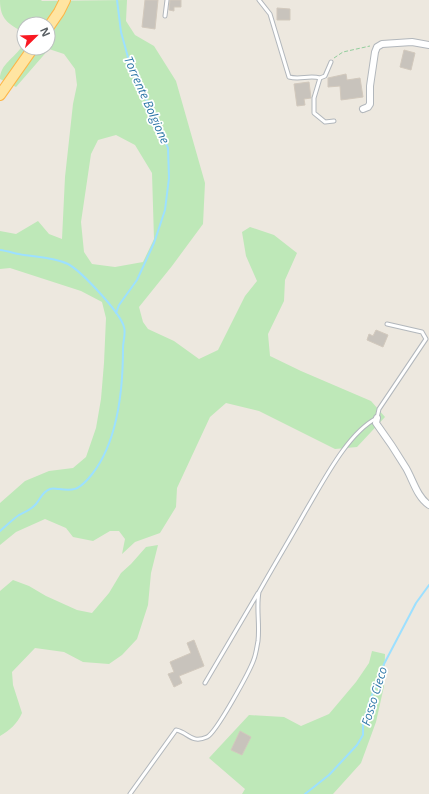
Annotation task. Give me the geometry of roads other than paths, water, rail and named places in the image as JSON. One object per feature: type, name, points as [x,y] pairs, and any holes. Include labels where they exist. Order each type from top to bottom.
[{"type":"main road","points":[[56,17],[66,0]]},
{"type":"main road","points":[[0,95],[28,56]]},
{"type":"street","points":[[363,109],[368,107],[370,104],[371,78],[377,46],[382,44],[412,42],[429,45]]},
{"type":"street","points":[[377,418],[376,424],[407,469],[423,501],[429,505]]},
{"type":"lane","points":[[165,16],[167,0]]},
{"type":"lane","points":[[260,0],[270,14],[289,77],[300,79],[312,76],[320,78],[325,76],[331,62]]},
{"type":"lane","points":[[320,78],[314,98],[314,113],[325,122],[334,121]]},
{"type":"lane","points":[[205,683],[335,461],[353,438],[369,422],[377,418],[379,409],[426,338],[422,332],[387,324]]},
{"type":"lane","points":[[130,794],[176,730],[181,731],[189,737],[195,739],[207,737],[222,720],[255,658],[258,641],[257,602],[259,592]]},
{"type":"waterway","name":"Torrente Bolgione","points":[[116,313],[119,305],[137,280],[154,243],[165,210],[169,178],[168,148],[129,61],[121,32],[117,0]]},
{"type":"waterway","name":"Torrente Bolgione","points":[[0,250],[21,255],[52,259],[68,264],[82,275],[108,302],[121,320],[125,332],[123,345],[122,382],[117,417],[106,451],[98,466],[88,479],[78,488],[72,490],[47,490],[32,508],[19,515],[0,531]]},
{"type":"waterway","name":"Fosso Cieco","points":[[305,794],[329,775],[357,745],[363,735],[363,725],[369,703],[384,664],[416,603],[429,585]]}]
